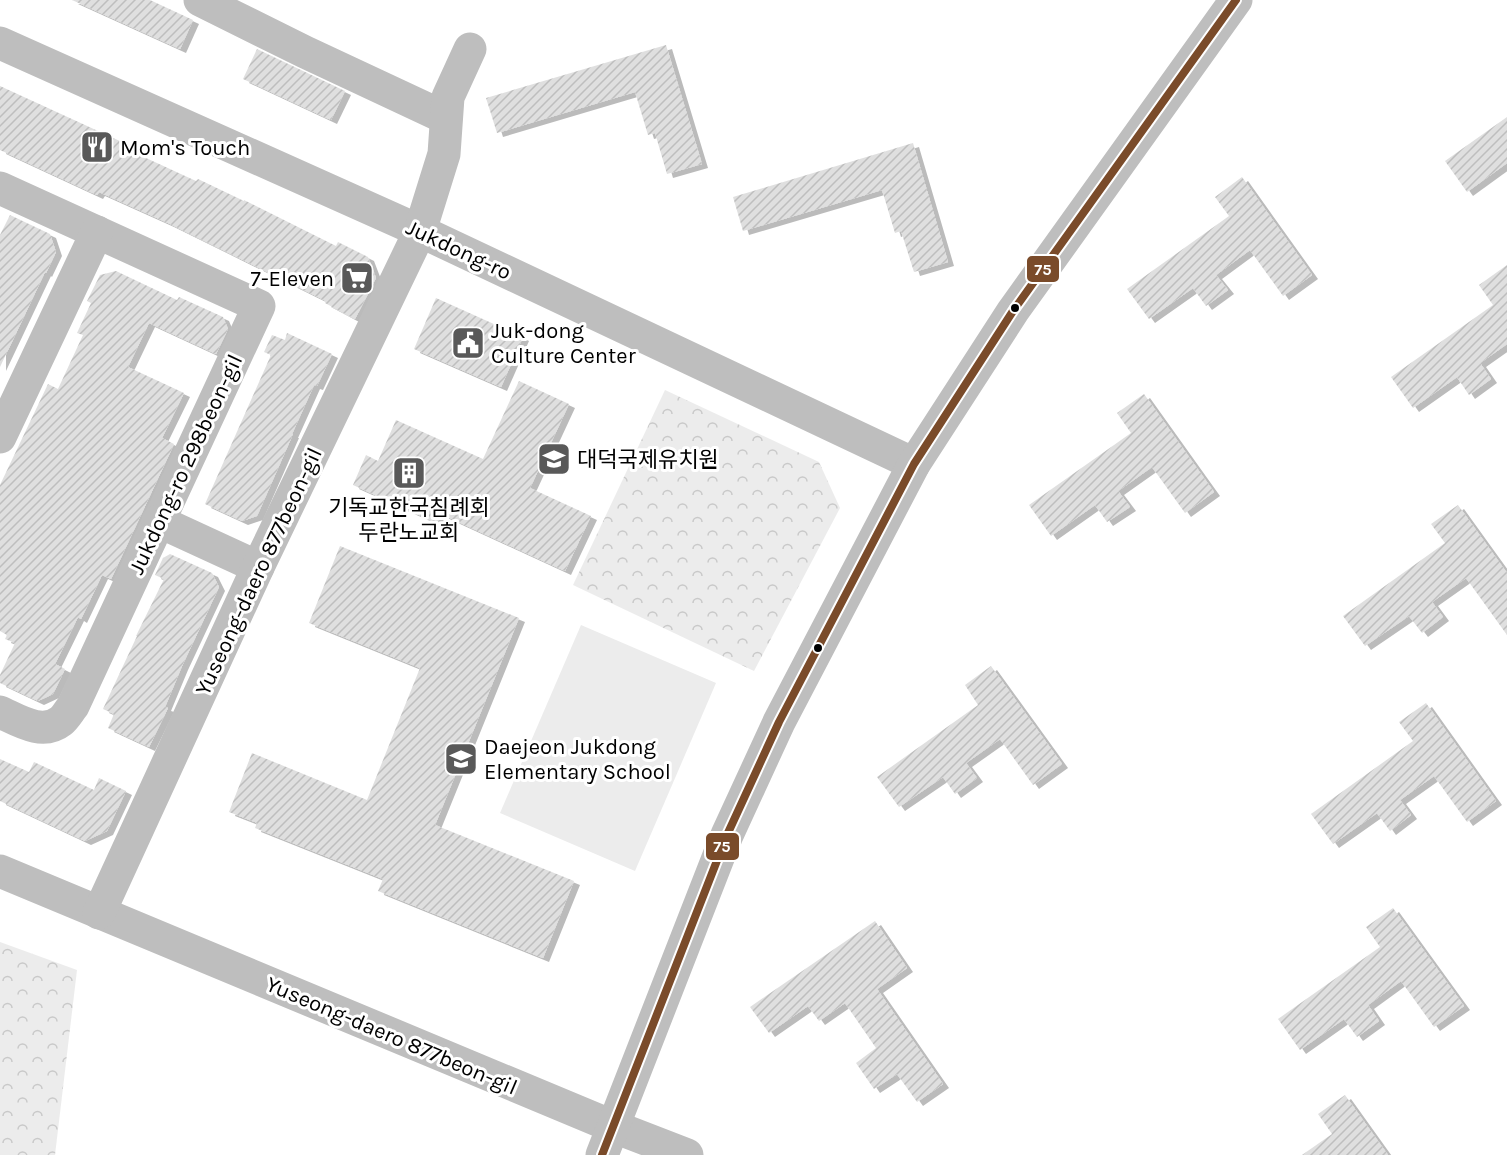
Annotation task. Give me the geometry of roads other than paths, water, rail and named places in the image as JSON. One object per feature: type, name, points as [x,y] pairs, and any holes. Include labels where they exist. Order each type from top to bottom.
[{"type":"street","points":[[200,0],[446,118]]},
{"type":"street","points":[[607,1141],[736,815],[779,722],[914,464],[1013,311],[1236,0]]},
{"type":"street","name":"Jukdong-ro","points":[[0,43],[420,231],[914,464]]},
{"type":"street","name":"Yuseong-daero 877beon-gil","points":[[99,913],[258,567],[420,231],[444,154],[448,97],[470,49]]},
{"type":"street","name":"Jukdong-ro 298beon-gil","points":[[0,188],[259,306],[73,706],[60,723],[45,727],[35,727],[0,712]]},
{"type":"street","points":[[0,437],[97,232]]},
{"type":"street","points":[[158,521],[258,567]]},
{"type":"street","name":"Yuseong-daero 877beon-gil","points":[[0,871],[99,913],[607,1141],[687,1155]]},
{"type":"place","name":"Mom's Touch","points":[[97,147]]},
{"type":"place","name":"7-Eleven","points":[[357,278]]},
{"type":"place","name":"Juk-dong Culture Center","points":[[468,343]]},
{"type":"place","name":"대덕국제유치원","points":[[554,459]]},
{"type":"place","name":"기독교한국침례회 두란노교회","points":[[409,473]]},
{"type":"place","name":"Daejeon Jukdong Elementary School","points":[[461,759]]}]
